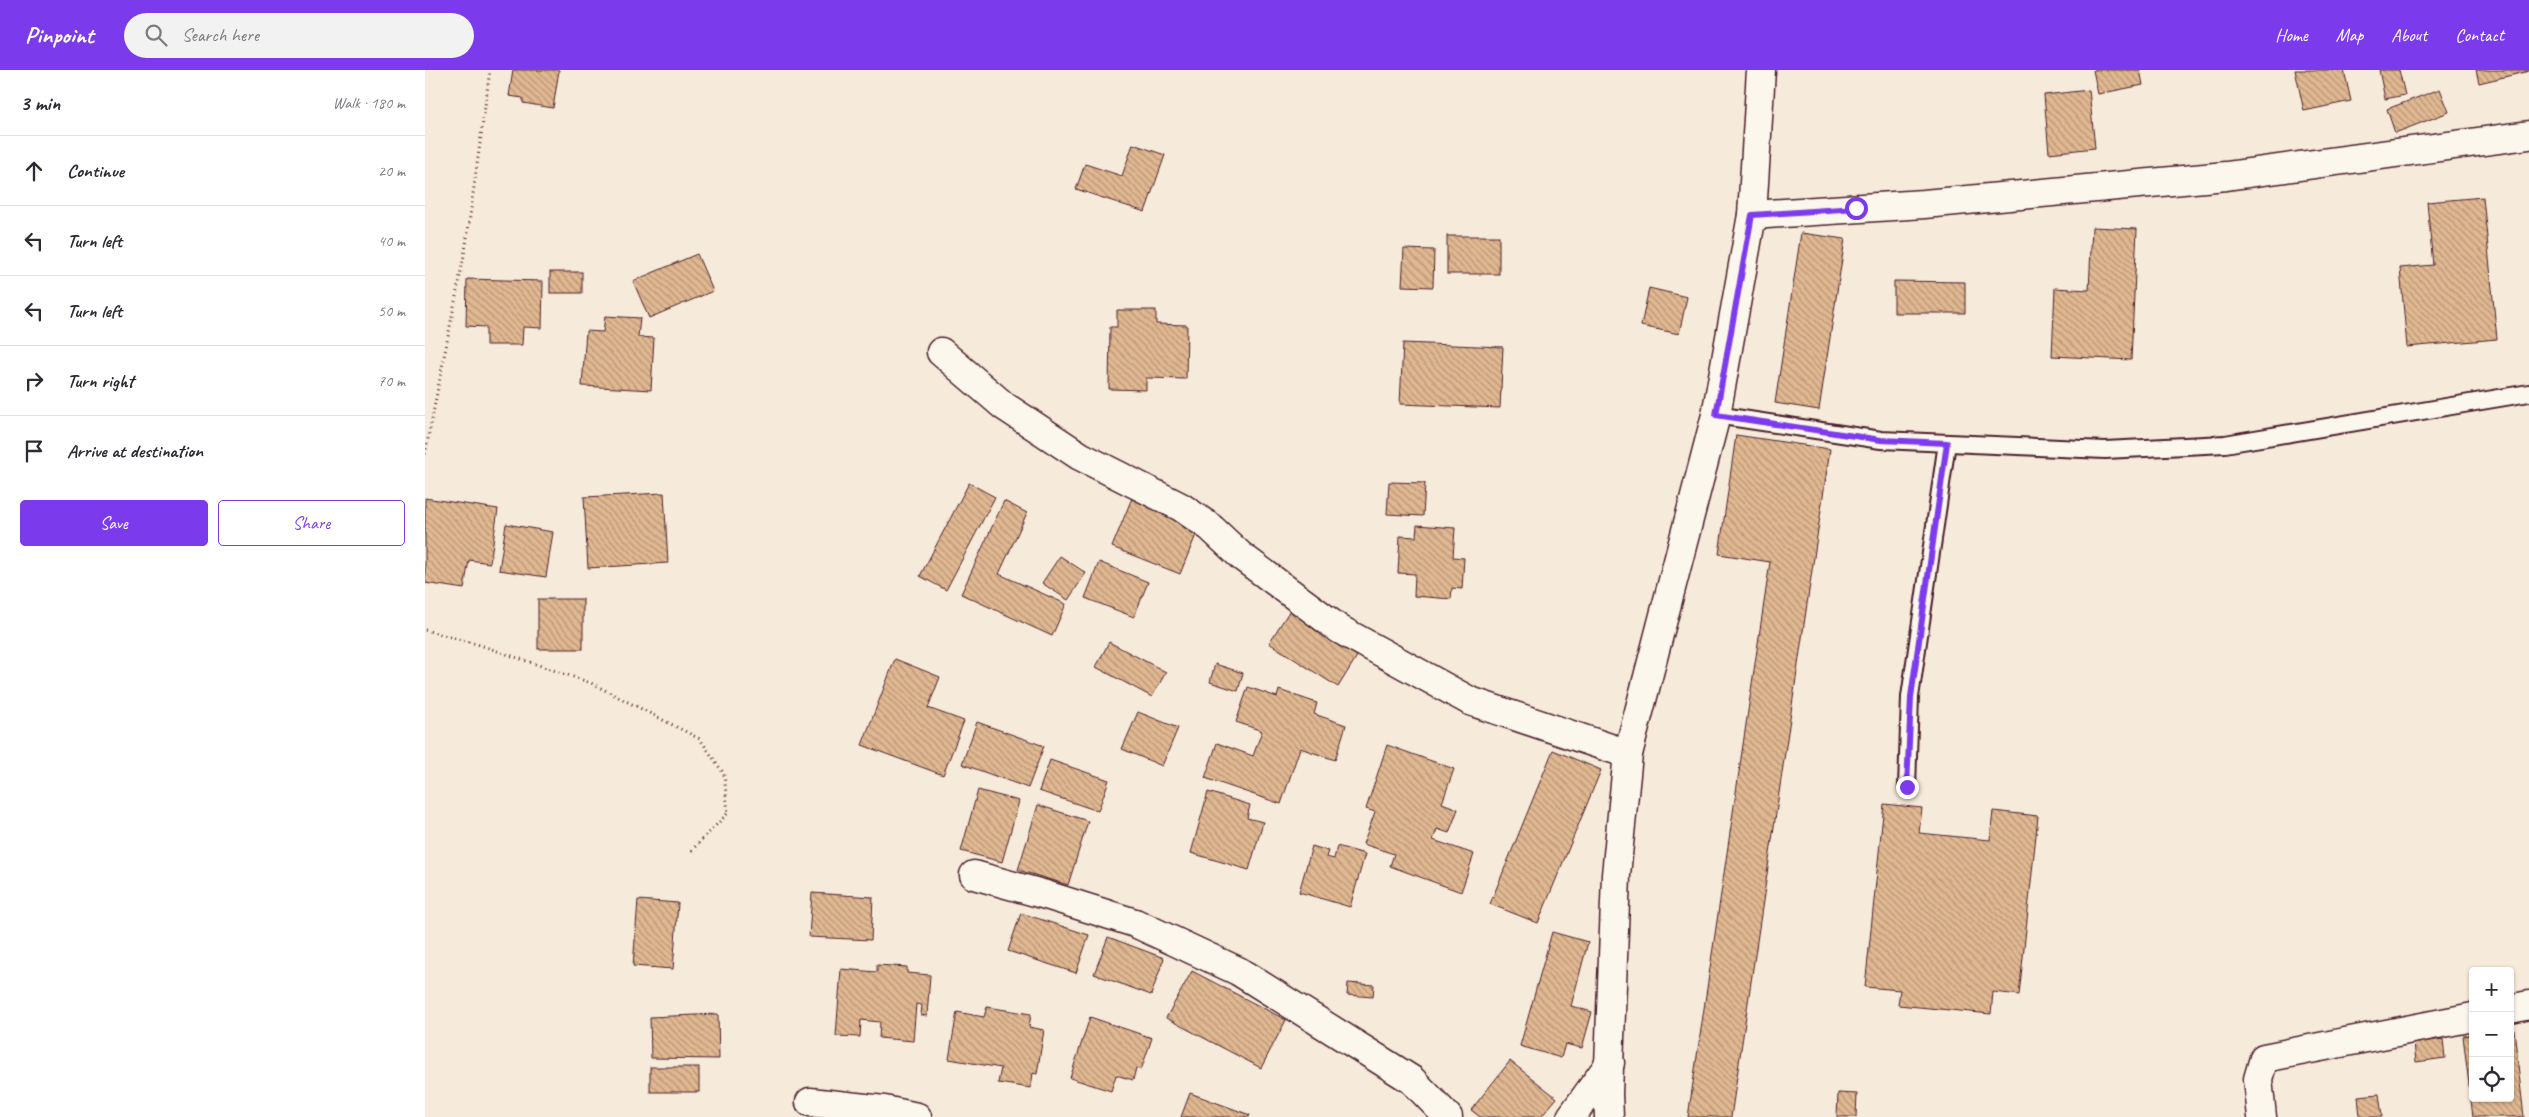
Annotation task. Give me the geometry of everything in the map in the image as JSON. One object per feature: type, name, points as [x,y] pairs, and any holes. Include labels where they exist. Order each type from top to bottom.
[{"type":"street","points":[[1609,1117],[1616,875],[1628,754],[1716,415],[1752,215],[1761,70]]},
{"type":"street","points":[[1752,215],[1925,204],[2226,176],[2529,135]]},
{"type":"street","points":[[941,352],[1004,406],[1073,451],[1181,507],[1339,629],[1470,701],[1628,754]]},
{"type":"street","points":[[974,875],[1046,895],[1135,924],[1238,971],[1412,1080],[1448,1117]]},
{"type":"street","points":[[2514,1008],[2529,1005]]},
{"type":"street","points":[[2262,1117],[2258,1079],[2264,1058],[2469,1017]]},
{"type":"street","points":[[1571,1117],[1610,1062]]},
{"type":"street","points":[[810,1102],[884,1110],[917,1117]]},
{"type":"lane","points":[[1716,415],[1881,440],[2105,450],[2225,444],[2529,393]]},
{"type":"lane","points":[[1907,787],[1911,697],[1947,443]]},
{"type":"path","points":[[425,454],[465,245],[490,70]]},
{"type":"path","points":[[425,630],[480,645],[591,683],[700,739],[724,774],[728,813],[690,852]]},
{"type":"building","points":[[513,70],[559,70],[553,108],[523,103],[523,98],[509,96]]},
{"type":"building","points":[[2093,70],[2140,70],[2143,85],[2098,94]]},
{"type":"building","points":[[2295,70],[2344,70],[2351,101],[2304,111]]},
{"type":"building","points":[[2379,70],[2399,70],[2405,95],[2385,99]]},
{"type":"building","points":[[2476,70],[2529,70],[2529,71],[2479,83]]},
{"type":"building","points":[[2440,89],[2449,112],[2395,133],[2387,109]]},
{"type":"building","points":[[2089,90],[2095,148],[2049,153],[2044,95]]},
{"type":"building","points":[[1133,144],[1165,155],[1145,212],[1076,189],[1085,164],[1122,176]]},
{"type":"building","points":[[2483,197],[2497,339],[2407,347],[2400,268],[2433,265],[2427,202]]},
{"type":"building","points":[[2092,227],[2137,229],[2131,360],[2052,356],[2055,288],[2089,290]]},
{"type":"building","points":[[1801,233],[1845,239],[1819,410],[1775,403]]},
{"type":"building","points":[[1447,236],[1499,236],[1499,274],[1447,274]]},
{"type":"building","points":[[1404,249],[1434,250],[1433,287],[1402,286]]},
{"type":"building","points":[[697,254],[713,291],[649,318],[633,281]]},
{"type":"building","points":[[550,272],[582,272],[582,293],[550,293]]},
{"type":"building","points":[[467,279],[543,281],[542,328],[523,327],[522,345],[486,345],[486,327],[466,326]]},
{"type":"building","points":[[1894,281],[1965,282],[1965,313],[1894,313]]},
{"type":"building","points":[[1649,288],[1687,297],[1679,334],[1641,326]]},
{"type":"building","points":[[1117,310],[1156,310],[1156,324],[1187,325],[1186,379],[1146,378],[1146,390],[1109,389],[1110,327],[1117,327]]},
{"type":"building","points":[[605,316],[640,318],[638,337],[654,338],[651,390],[582,386],[586,331],[603,332]]},
{"type":"building","points":[[1403,343],[1503,347],[1500,408],[1400,404]]},
{"type":"building","points":[[1736,435],[1830,449],[1731,1117],[1688,1117],[1770,562],[1719,554]]},
{"type":"building","points":[[1389,482],[1425,483],[1423,516],[1387,514]]},
{"type":"building","points":[[969,483],[995,497],[946,590],[920,576]]},
{"type":"building","points":[[664,493],[668,563],[588,568],[584,497]]},
{"type":"building","points":[[425,498],[498,509],[490,563],[469,560],[464,589],[425,583]]},
{"type":"building","points":[[1132,498],[1200,525],[1180,574],[1112,547]]},
{"type":"building","points":[[1004,501],[1027,513],[999,574],[1066,604],[1052,636],[961,594]]},
{"type":"building","points":[[506,524],[553,532],[546,577],[499,570]]},
{"type":"building","points":[[1417,525],[1455,528],[1453,557],[1464,558],[1462,589],[1452,588],[1451,599],[1414,596],[1415,574],[1398,573],[1400,536],[1416,537]]},
{"type":"building","points":[[1060,556],[1086,573],[1068,600],[1042,583]]},
{"type":"building","points":[[1099,562],[1148,582],[1134,617],[1085,598]]},
{"type":"building","points":[[538,599],[583,599],[583,649],[538,649]]},
{"type":"building","points":[[1290,610],[1359,653],[1338,687],[1269,643]]},
{"type":"building","points":[[1109,642],[1166,672],[1152,697],[1096,667]]},
{"type":"building","points":[[895,659],[940,677],[928,708],[964,721],[943,775],[862,745]]},
{"type":"building","points":[[1215,664],[1243,673],[1238,691],[1210,682]]},
{"type":"building","points":[[1248,687],[1277,697],[1279,690],[1317,703],[1314,714],[1346,725],[1335,760],[1300,748],[1281,804],[1205,778],[1217,743],[1253,756],[1262,731],[1236,722]]},
{"type":"building","points":[[1138,712],[1178,728],[1162,766],[1122,749]]},
{"type":"building","points":[[977,722],[1044,746],[1028,788],[962,764]]},
{"type":"building","points":[[1387,745],[1454,769],[1442,803],[1458,809],[1449,833],[1437,829],[1433,840],[1474,854],[1461,892],[1390,866],[1394,854],[1363,844],[1375,812],[1366,809]]},
{"type":"building","points":[[1553,750],[1601,770],[1538,923],[1490,904]]},
{"type":"building","points":[[1050,760],[1109,780],[1098,811],[1039,791]]},
{"type":"building","points":[[978,790],[1019,801],[1002,862],[961,851]]},
{"type":"building","points":[[1208,792],[1250,805],[1247,818],[1263,822],[1249,870],[1191,853]]},
{"type":"building","points":[[1884,804],[1922,808],[1919,833],[1990,840],[1993,811],[2038,816],[2019,995],[1993,992],[1991,1014],[1898,1005],[1900,990],[1865,987]]},
{"type":"building","points":[[1038,805],[1088,821],[1068,885],[1018,870]]},
{"type":"building","points":[[1312,846],[1328,851],[1326,857],[1334,859],[1337,846],[1365,854],[1350,907],[1299,892]]},
{"type":"building","points":[[812,893],[873,897],[871,940],[809,937]]},
{"type":"building","points":[[638,900],[678,903],[673,969],[633,966]]},
{"type":"building","points":[[1021,913],[1089,935],[1076,973],[1008,951]]},
{"type":"building","points":[[1552,932],[1588,942],[1571,1006],[1592,1012],[1582,1048],[1565,1044],[1561,1058],[1520,1046]]},
{"type":"building","points":[[1108,937],[1164,958],[1151,995],[1094,974]]},
{"type":"building","points":[[877,965],[907,967],[907,973],[930,975],[927,1016],[921,1015],[922,1005],[916,1004],[913,1041],[879,1038],[880,1022],[861,1020],[860,1037],[836,1036],[841,969],[877,972]]},
{"type":"building","points":[[1192,971],[1286,1020],[1261,1068],[1166,1018]]},
{"type":"building","points":[[1348,983],[1374,985],[1373,997],[1347,995]]},
{"type":"building","points":[[987,1007],[1031,1014],[1029,1027],[1044,1030],[1037,1074],[1033,1073],[1031,1088],[998,1083],[1001,1068],[949,1059],[957,1012],[984,1017]]},
{"type":"building","points":[[718,1014],[719,1059],[651,1058],[650,1017]]},
{"type":"building","points":[[1090,1017],[1152,1038],[1141,1070],[1136,1068],[1133,1080],[1116,1075],[1111,1091],[1070,1078]]},
{"type":"building","points":[[2514,1030],[2524,1117],[2473,1117],[2471,1102],[2514,1102]]},
{"type":"building","points":[[2469,1035],[2469,1085],[2463,1036]]},
{"type":"building","points":[[2443,1039],[2445,1058],[2416,1062],[2414,1043]]},
{"type":"building","points":[[1510,1061],[1557,1098],[1541,1117],[1480,1117],[1471,1110]]},
{"type":"building","points":[[650,1067],[699,1067],[699,1092],[650,1092]]},
{"type":"building","points":[[1190,1093],[1250,1115],[1249,1117],[1181,1117]]},
{"type":"building","points":[[1838,1093],[1857,1094],[1856,1117],[1837,1117]]},
{"type":"building","points":[[2379,1094],[2382,1117],[2360,1117],[2358,1096]]},
{"type":"route","points":[[1856,208],[1752,215],[1716,415],[1881,440],[1947,443],[1911,697],[1907,787]]}]
